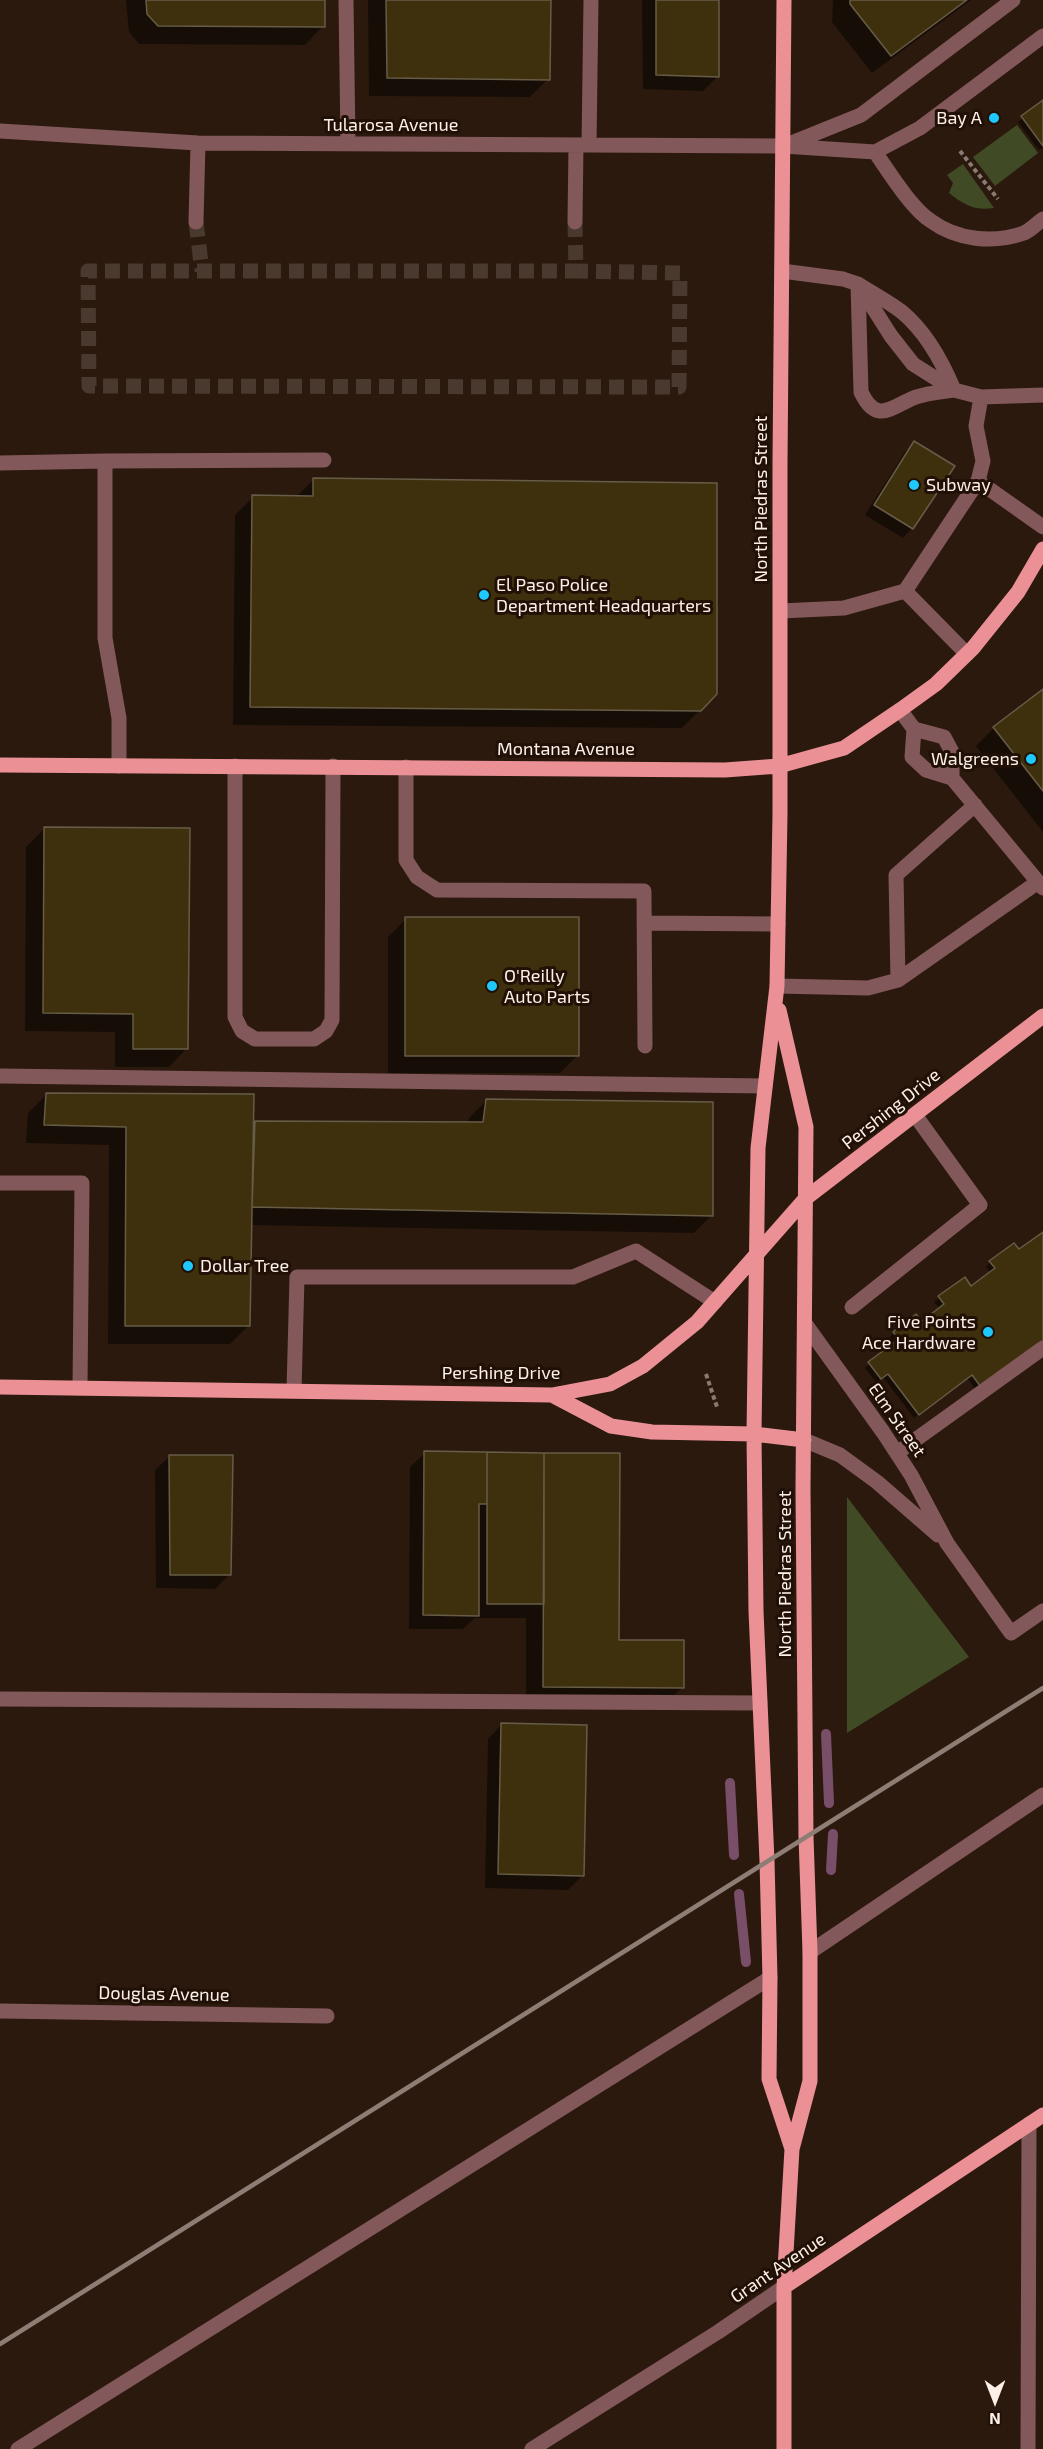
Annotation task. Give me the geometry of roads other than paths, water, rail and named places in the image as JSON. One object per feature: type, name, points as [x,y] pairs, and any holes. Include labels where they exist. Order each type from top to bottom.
[{"type":"main road","name":"North Piedras Street","points":[[784,0],[777,993],[758,1148],[754,1434],[756,1611],[770,1978],[769,2079],[792,2149]]},
{"type":"main road","name":"Montana Avenue","points":[[0,765],[725,770],[779,766],[844,747],[936,684],[967,654],[1018,592],[1043,549]]},
{"type":"main road","name":"North Piedras Street","points":[[777,993],[806,1127],[804,1440],[806,1813],[810,1952],[810,2081],[792,2149],[784,2287],[784,2449]]},
{"type":"main road","name":"Pershing Drive","points":[[0,1387],[552,1395],[610,1384],[643,1366],[697,1322],[806,1198],[1043,1016]]},
{"type":"main road","name":"Elm Street","points":[[552,1395],[611,1426],[652,1432],[754,1434],[804,1440]]},
{"type":"main road","name":"Grant Avenue","points":[[784,2287],[1043,2115]]},
{"type":"street","points":[[346,0],[348,144]]},
{"type":"street","points":[[575,222],[583,145],[591,0]]},
{"type":"street","points":[[783,146],[861,115],[1013,0]]},
{"type":"street","points":[[1043,36],[920,128],[875,152],[902,190],[930,221],[960,236],[991,240],[1025,232],[1043,219]]},
{"type":"street","name":"Tularosa Avenue","points":[[0,131],[198,143],[783,146],[875,152]]},
{"type":"street","points":[[196,222],[198,143]]},
{"type":"street","points":[[782,271],[843,279],[858,284],[902,312],[940,359],[954,390]]},
{"type":"street","points":[[858,284],[891,336],[913,364],[954,390],[981,397],[1043,395]]},
{"type":"street","points":[[858,284],[861,392],[867,404],[878,411],[891,411],[915,398],[954,390]]},
{"type":"street","points":[[781,612],[844,608],[905,591],[978,481],[983,461],[976,426],[981,397]]},
{"type":"street","points":[[0,463],[324,460]]},
{"type":"street","points":[[105,461],[105,638],[119,718],[119,766]]},
{"type":"street","points":[[978,481],[1043,527]]},
{"type":"street","points":[[905,591],[967,654]]},
{"type":"street","points":[[900,710],[914,729],[944,737],[952,752],[952,778]]},
{"type":"street","points":[[777,993],[868,988],[898,980],[1041,885],[952,778],[926,770],[912,757],[914,729]]},
{"type":"street","points":[[235,766],[235,1017],[242,1030],[255,1039],[314,1039],[326,1030],[332,1020],[333,766]]},
{"type":"street","points":[[406,767],[406,860],[417,877],[437,890],[644,891],[645,1046]]},
{"type":"street","points":[[898,980],[896,875],[975,805]]},
{"type":"street","points":[[644,923],[778,924]]},
{"type":"street","points":[[0,1076],[765,1086]]},
{"type":"street","points":[[852,1308],[980,1204],[915,1114]]},
{"type":"street","points":[[0,1183],[82,1183],[80,1388]]},
{"type":"street","points":[[294,1390],[297,1277],[573,1277],[636,1251],[715,1302]]},
{"type":"street","name":"Elm Street","points":[[806,1325],[897,1453],[947,1543],[1011,1633],[1043,1611]]},
{"type":"street","points":[[897,1453],[1043,1348]]},
{"type":"street","name":"Elm Street","points":[[804,1440],[840,1455],[877,1482],[947,1543]]},
{"type":"street","points":[[0,1699],[760,1703]]},
{"type":"street","points":[[810,1952],[1043,1795]]},
{"type":"street","points":[[18,2449],[770,1978]]},
{"type":"street","name":"Douglas Avenue","points":[[0,2011],[327,2016]]},
{"type":"street","points":[[1028,2449],[1029,2124]]},
{"type":"street","name":"Grant Avenue","points":[[532,2449],[718,2332],[784,2287]]},
{"type":"waterway","points":[[826,1734],[829,1803]]},
{"type":"waterway","points":[[730,1783],[734,1855]]},
{"type":"waterway","points":[[831,1870],[833,1834]]},
{"type":"waterway","points":[[739,1894],[746,1962]]},
{"type":"tunnel","points":[[196,222],[202,271]]},
{"type":"tunnel","points":[[575,222],[576,271],[680,273],[679,387],[89,386],[88,271],[576,271]]},
{"type":"railway","points":[[0,2344],[1043,1688]]},
{"type":"place","name":"Bay A","points":[[994,118]]},
{"type":"place","name":"Subway","points":[[914,485]]},
{"type":"place","name":"El Paso Police Department Headquarters","points":[[484,595]]},
{"type":"place","name":"Walgreens","points":[[1031,759]]},
{"type":"place","name":"O'Reilly Auto Parts","points":[[492,986]]},
{"type":"place","name":"Dollar Tree","points":[[188,1266]]},
{"type":"place","name":"Five Points Ace Hardware","points":[[988,1332]]}]
